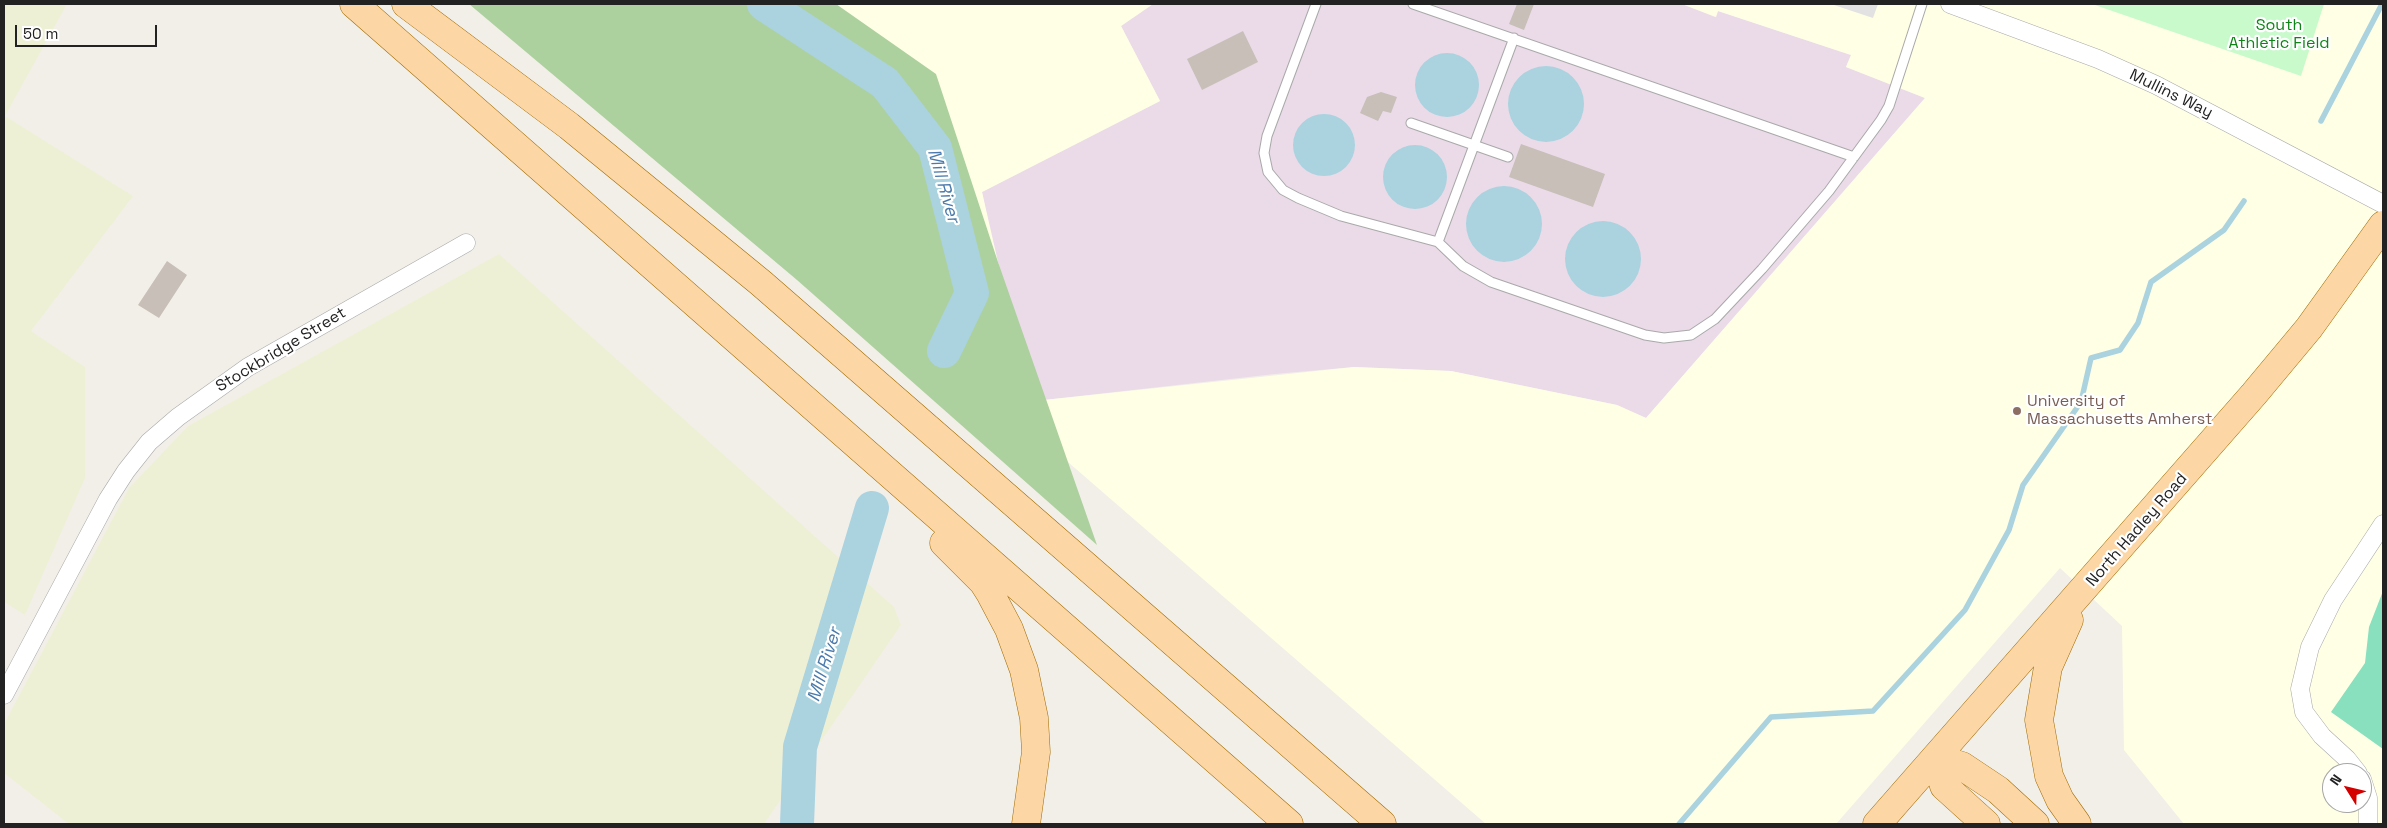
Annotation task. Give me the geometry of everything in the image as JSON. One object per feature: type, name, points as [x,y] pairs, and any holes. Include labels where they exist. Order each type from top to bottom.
[{"type":"main road","points":[[354,4],[1289,824]]},
{"type":"main road","points":[[406,4],[569,126],[761,283],[1382,824]]},
{"type":"main road","name":"North Hadley Road","points":[[1877,824],[2082,594],[2254,394],[2309,328],[2383,225]]},
{"type":"main road","points":[[653,266],[918,517],[983,582],[1015,642],[1031,701],[1036,752],[1026,824]]},
{"type":"main road","points":[[2077,824],[2060,800],[2049,776],[2039,720],[2048,667],[2082,594]]},
{"type":"main road","points":[[1936,758],[1944,786],[1986,824]]},
{"type":"main road","points":[[1936,758],[1962,766],[1998,790],[2035,824]]},
{"type":"street","name":"Mullins Way","points":[[1950,4],[2098,59],[2156,85],[2383,204]]},
{"type":"street","name":"Stockbridge Street","points":[[4,693],[108,499],[126,471],[149,442],[178,417],[248,367],[466,243]]},
{"type":"street","points":[[2350,763],[2322,736],[2304,712],[2300,689],[2310,647],[2333,600],[2383,524]]},
{"type":"lane","points":[[1316,4],[1267,136],[1264,153],[1268,172],[1283,190],[1341,216],[1438,242],[1463,266],[1491,282],[1645,335],[1664,338],[1685,336],[1703,329],[1726,310],[1829,191],[1882,120],[1889,106],[1922,4]]},
{"type":"lane","points":[[1413,4],[1854,157]]},
{"type":"lane","points":[[1438,242],[1514,38]]},
{"type":"lane","points":[[1411,123],[1508,157]]},
{"type":"shaded area","points":[[4,4],[67,4],[5,116],[133,196],[31,331],[85,367],[85,478],[25,615],[4,602]]},
{"type":"shaded area","name":"University of Massachusetts Amherst","points":[[539,4],[1153,4],[1121,26],[1160,101],[982,192],[1006,297],[1044,400],[1354,367],[1451,371],[1617,405],[1646,418],[1925,98],[1846,67],[1851,55],[1718,11],[1716,17],[1682,4],[2383,4],[2383,824],[2184,824],[2124,750],[2122,626],[2060,568],[1836,824],[1486,824]]},
{"type":"shaded area","points":[[1153,4],[1682,4],[1715,17],[1718,11],[1851,55],[1846,67],[1925,98],[1646,418],[1617,405],[1451,371],[1354,367],[1044,400],[1019,374],[982,192],[1160,101],[1121,26]]},
{"type":"shaded area","points":[[1831,4],[1878,4],[1873,18]]},
{"type":"shaded area","points":[[499,254],[894,607],[901,625],[764,824],[69,824],[4,773],[4,724],[129,488],[188,426]]},
{"type":"green space","points":[[469,4],[836,4],[936,74],[998,262],[1097,545],[797,280]]},
{"type":"green space","name":"South Athletic Field","points":[[2092,4],[2324,4],[2301,76]]},
{"type":"green space","points":[[2383,591],[2383,749],[2331,712],[2365,663],[2369,627]]},
{"type":"water","points":[[1447,53],[1465,59],[1473,67],[1479,85],[1473,103],[1465,111],[1447,117],[1429,111],[1421,103],[1415,85],[1421,67],[1429,59]]},
{"type":"water","points":[[1539,66],[1553,66],[1567,72],[1578,83],[1584,97],[1581,119],[1573,131],[1553,142],[1539,142],[1525,136],[1514,125],[1508,111],[1508,97],[1514,83],[1525,72]]},
{"type":"water","points":[[1318,114],[1330,114],[1346,123],[1353,133],[1355,145],[1353,157],[1346,167],[1330,176],[1318,176],[1307,171],[1298,162],[1293,151],[1293,139],[1298,128],[1307,119]]},
{"type":"water","points":[[1415,145],[1433,151],[1441,159],[1447,177],[1441,195],[1433,203],[1415,209],[1397,203],[1389,195],[1383,177],[1389,159],[1397,151]]},
{"type":"water","points":[[1497,186],[1511,186],[1525,192],[1536,203],[1542,217],[1539,239],[1531,251],[1511,262],[1497,262],[1483,256],[1472,245],[1466,231],[1466,217],[1472,203],[1483,192]]},
{"type":"water","points":[[1596,221],[1610,221],[1624,227],[1635,238],[1641,252],[1638,274],[1630,286],[1610,297],[1596,297],[1582,291],[1571,280],[1565,266],[1565,252],[1571,238],[1582,227]]},
{"type":"building","points":[[1517,4],[1534,4],[1524,30],[1509,24]]},
{"type":"building","points":[[1243,31],[1258,62],[1202,90],[1187,59]]},
{"type":"building","points":[[1381,92],[1397,97],[1391,113],[1383,111],[1378,121],[1360,113],[1367,97]]},
{"type":"building","points":[[1521,144],[1605,174],[1593,207],[1509,177]]},
{"type":"building","points":[[167,261],[187,275],[159,318],[138,305]]},
{"type":"waterway","name":"Mill River","points":[[764,4],[885,83],[935,148],[972,293],[944,351]]},
{"type":"waterway","points":[[2321,121],[2382,4]]},
{"type":"waterway","points":[[1679,824],[1771,717],[1873,711],[1965,610],[2009,530],[2023,485],[2081,402],[2091,358],[2120,350],[2138,323],[2151,282],[2224,230],[2244,201]]},
{"type":"waterway","name":"Mill River","points":[[797,824],[800,747],[872,508]]},
{"type":"place","name":"University of Massachusetts Amherst","points":[[2017,411]]}]
